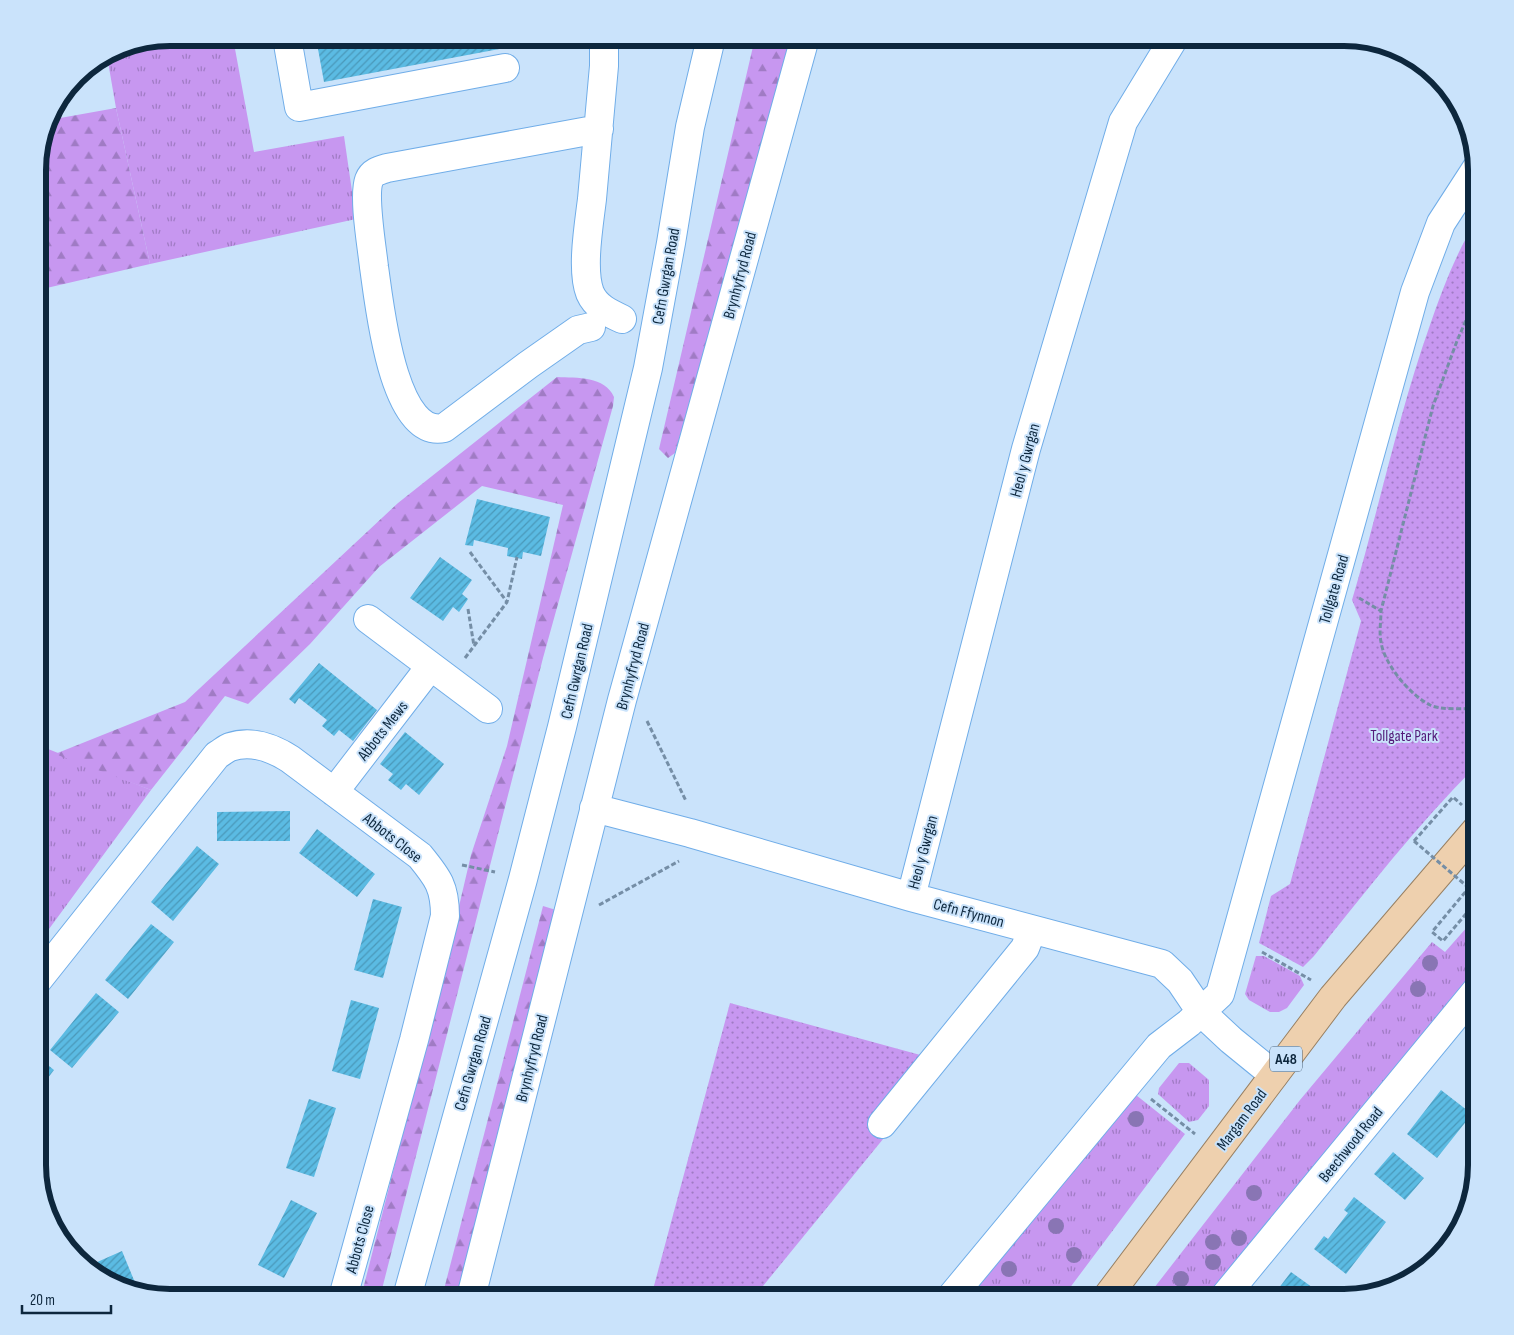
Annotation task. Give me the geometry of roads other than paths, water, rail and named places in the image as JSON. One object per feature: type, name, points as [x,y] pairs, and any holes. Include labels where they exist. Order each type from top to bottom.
[{"type":"main road","name":"Margam Road","points":[[1114,1289],[1333,997],[1468,840]]},
{"type":"street","points":[[288,46],[299,107],[505,68]]},
{"type":"street","points":[[604,46],[604,66],[588,239],[588,285],[595,302],[603,310],[622,318]]},
{"type":"street","name":"Cefn Gwrgan Road","points":[[410,1289],[524,879],[565,717],[648,368],[690,127],[709,46]]},
{"type":"street","name":"Brynhyfryd Road","points":[[473,1289],[594,808],[730,305],[803,46]]},
{"type":"street","name":"Heol y Gwrgan","points":[[910,897],[1026,449],[1123,122],[1169,46]]},
{"type":"street","points":[[591,327],[578,330],[444,428],[433,428],[425,425],[411,410],[404,397],[394,374],[383,330],[372,250],[368,186],[372,175],[380,170],[598,129]]},
{"type":"street","name":"Tollgate Road","points":[[1201,1012],[1220,994],[1415,292],[1441,224],[1467,183]]},
{"type":"street","points":[[368,619],[488,710]]},
{"type":"street","name":"Abbots Mews","points":[[334,792],[439,673]]},
{"type":"street","name":"Abbots Close","points":[[47,969],[217,755],[229,747],[242,745],[275,749],[420,856],[436,876],[445,898],[445,916],[414,1040],[345,1289]]},
{"type":"street","name":"Cefn Ffynnon","points":[[594,808],[690,833],[910,897],[1162,964],[1180,981],[1201,1012],[1231,1040],[1274,1075]]},
{"type":"street","points":[[882,1124],[1026,948],[1032,930]]},
{"type":"street","name":"Beechwood Road","points":[[1231,1289],[1468,1000]]},
{"type":"street","points":[[958,1289],[1159,1046],[1201,1012]]},
{"type":"park label","name":"Tollgate Park","points":[[1404,735]]}]
